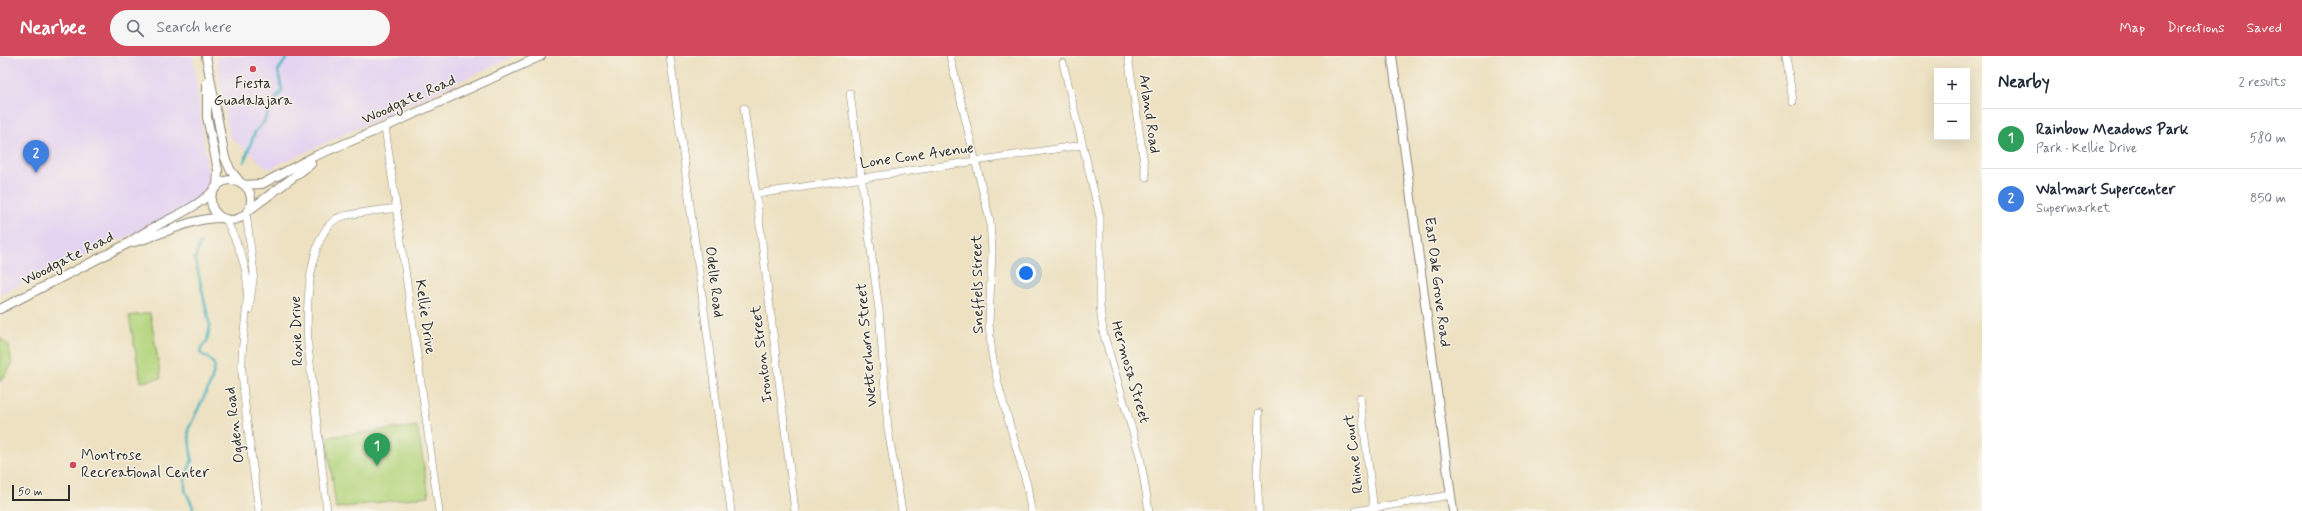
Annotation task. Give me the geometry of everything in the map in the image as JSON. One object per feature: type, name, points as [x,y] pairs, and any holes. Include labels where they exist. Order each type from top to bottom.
[{"type":"street","points":[[206,56],[225,158],[231,171],[250,194],[247,212],[237,219],[224,219],[213,209],[212,196],[216,188],[218,170],[207,117],[206,56]]},
{"type":"street","name":"Woodgate Road","points":[[242,184],[262,184],[315,156],[385,127],[541,56]]},
{"type":"street","name":"Odelle Road","points":[[670,56],[731,511]]},
{"type":"street","name":"Sneffels Street","points":[[950,56],[990,221],[992,251],[990,324],[992,355],[998,384],[1027,485],[1031,511]]},
{"type":"street","name":"Arland Road","points":[[1128,56],[1146,176]]},
{"type":"street","name":"East Oak Grove Road","points":[[1392,56],[1453,511]]},
{"type":"street","points":[[1786,56],[1793,101]]},
{"type":"street","name":"Hermosa Street","points":[[1062,63],[1100,217],[1100,306],[1103,332],[1140,456],[1149,511]]},
{"type":"street","name":"Wetterhorn Street","points":[[850,93],[879,310],[888,430],[902,511]]},
{"type":"street","name":"Ironton Street","points":[[744,108],[795,511]]},
{"type":"street","name":"Kellie Drive","points":[[385,127],[439,511]]},
{"type":"street","name":"Lone Cone Avenue","points":[[756,194],[861,177],[1082,146]]},
{"type":"street","name":"Woodgate Road","points":[[247,212],[332,149]]},
{"type":"street","points":[[216,188],[226,181],[242,184]]},
{"type":"street","name":"Woodgate Road","points":[[0,309],[127,244],[142,233],[187,212],[216,188]]},
{"type":"street","name":"Roxie Drive","points":[[327,511],[308,346],[306,319],[308,285],[323,231],[337,218],[397,208]]},
{"type":"street","name":"Ogden Road","points":[[243,335],[254,284],[247,212]]},
{"type":"street","name":"Woodgate Road","points":[[127,244],[145,240],[196,220],[224,219]]},
{"type":"street","name":"Ogden Road","points":[[224,219],[242,257],[246,274],[247,286],[242,371],[259,511]]},
{"type":"street","name":"Rhine Court","points":[[1360,398],[1374,509]]},
{"type":"street","points":[[1259,413],[1257,474],[1259,511]]},
{"type":"street","points":[[1356,511],[1451,495]]},
{"type":"shaded area","points":[[0,56],[193,56],[211,199],[0,294]]},
{"type":"shaded area","points":[[216,56],[515,56],[269,169],[229,136]]},
{"type":"green space","points":[[150,313],[161,378],[141,382],[129,316]]},
{"type":"green space","points":[[0,338],[9,345],[12,365],[0,382]]},
{"type":"green space","points":[[417,426],[429,496],[336,508],[327,437]]},
{"type":"waterway","points":[[244,162],[255,132],[264,122],[268,112],[282,90],[278,71],[288,56]]},
{"type":"waterway","points":[[192,511],[193,507],[185,490],[185,478],[192,460],[188,430],[211,382],[215,366],[211,360],[200,353],[202,347],[207,341],[210,326],[195,258],[200,243]]},
{"type":"place","name":"Fiesta Guadalajara","points":[[253,69]]},
{"type":"place","name":"Walmart Supercenter","points":[[36,173]]},
{"type":"place","name":"Montrose Recreational Center","points":[[73,465]]},
{"type":"place","name":"Rainbow Meadows Park","points":[[377,466]]}]
